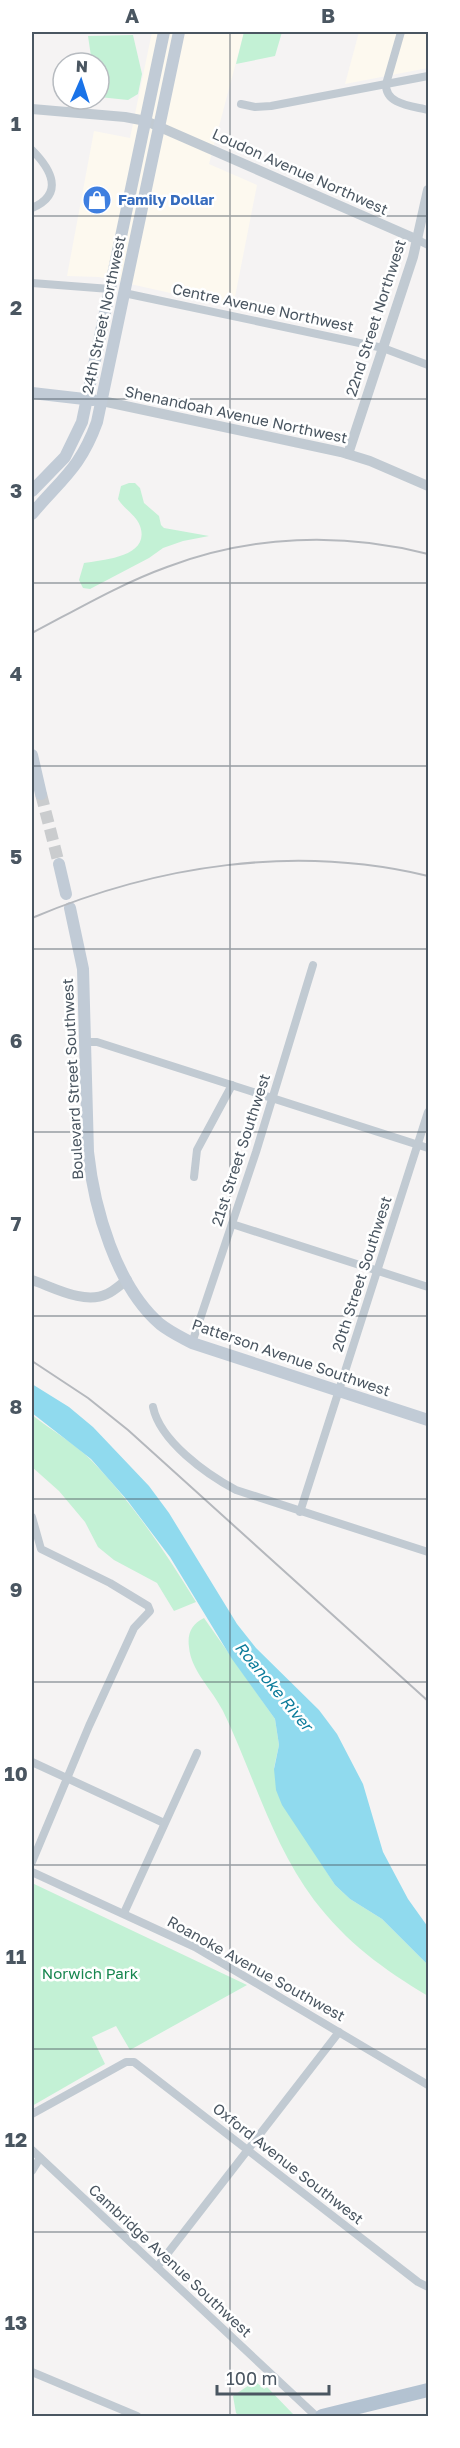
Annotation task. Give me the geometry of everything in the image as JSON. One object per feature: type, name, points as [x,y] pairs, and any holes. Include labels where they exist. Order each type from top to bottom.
[{"type":"main road","name":"24th Street Northwest","points":[[32,491],[55,469],[72,447],[82,422],[164,32]]},
{"type":"main road","name":"24th Street Northwest","points":[[32,514],[84,455],[97,422],[179,32]]},
{"type":"main road","name":"Shenandoah Avenue Northwest","points":[[32,393],[102,401]]},
{"type":"main road","points":[[32,755],[41,794]]},
{"type":"main road","points":[[59,864],[66,894]]},
{"type":"main road","name":"Boulevard Street Southwest","points":[[70,908],[83,969],[88,1152],[91,1176],[100,1215],[127,1280]]},
{"type":"main road","name":"Patterson Avenue Southwest","points":[[127,1280],[157,1326],[192,1343],[429,1420]]},
{"type":"main road","points":[[322,2416],[429,2390]]},
{"type":"street","points":[[401,32],[386,84],[387,93],[393,100],[429,110]]},
{"type":"street","points":[[241,104],[255,107],[270,106],[429,76]]},
{"type":"street","name":"Loudon Avenue Northwest","points":[[32,109],[125,117],[160,126],[429,245]]},
{"type":"street","points":[[32,150],[47,166],[52,179],[50,192],[46,199],[32,208]]},
{"type":"street","name":"22nd Street Northwest","points":[[348,454],[418,240],[429,190]]},
{"type":"street","points":[[32,283],[111,289]]},
{"type":"street","name":"Centre Avenue Northwest","points":[[124,293],[383,348],[429,365]]},
{"type":"street","name":"Shenandoah Avenue Northwest","points":[[102,401],[348,454],[429,486]]},
{"type":"street","name":"21st Street Southwest","points":[[192,1343],[232,1224],[313,964]]},
{"type":"street","points":[[86,1042],[97,1042],[429,1148]]},
{"type":"street","points":[[194,1177],[197,1150],[232,1085]]},
{"type":"street","name":"20th Street Southwest","points":[[300,1512],[429,1112]]},
{"type":"street","points":[[232,1224],[429,1287]]},
{"type":"street","points":[[32,1280],[92,1298],[106,1294],[127,1280]]},
{"type":"street","points":[[153,1407],[164,1431],[211,1475],[236,1490],[429,1552]]},
{"type":"street","points":[[32,1517],[39,1545],[44,1551],[110,1583],[148,1606],[150,1611],[134,1628],[32,1862]]},
{"type":"street","points":[[124,1913],[196,1753]]},
{"type":"street","points":[[32,1762],[164,1823]]},
{"type":"street","name":"Roanoke Avenue Southwest","points":[[32,1872],[195,1947],[429,2085]]},
{"type":"street","points":[[157,2267],[339,2032]]},
{"type":"street","name":"Oxford Avenue Southwest","points":[[32,2114],[86,2083],[131,2062],[418,2282],[429,2287]]},
{"type":"street","name":"Cambridge Avenue Southwest","points":[[32,2150],[316,2416]]},
{"type":"street","points":[[32,2171],[40,2158]]},
{"type":"street","points":[[32,2372],[137,2416]]},
{"type":"shaded area","points":[[152,32],[244,32],[209,164],[257,185],[233,307],[99,277],[67,276],[94,131],[130,138]]},
{"type":"shaded area","points":[[359,32],[428,32],[428,68],[345,84]]},
{"type":"green space","points":[[244,32],[282,32],[275,56],[236,64]]},
{"type":"green space","points":[[133,35],[142,74],[138,94],[128,100],[111,98],[111,51],[90,51],[88,36]]},
{"type":"green space","points":[[135,483],[140,488],[144,503],[159,516],[164,528],[209,536],[163,548],[149,558],[90,589],[83,588],[79,580],[84,563],[123,555],[132,551],[139,544],[142,536],[140,526],[118,499],[121,486]]},
{"type":"green space","points":[[32,1415],[77,1448],[106,1476],[148,1528],[196,1602],[174,1611],[157,1583],[114,1560],[98,1547],[85,1522],[59,1491],[32,1467]]},
{"type":"green space","points":[[204,1618],[275,1719],[279,1745],[274,1768],[310,1846],[335,1885],[350,1899],[382,1919],[428,1965],[428,1996],[366,1954],[339,1929],[299,1878],[264,1808],[223,1711],[198,1672],[191,1656],[190,1633],[193,1626]]},
{"type":"green space","name":"Norwich Park","points":[[32,1883],[247,1985],[130,2050],[116,2026],[92,2037],[105,2064],[32,2106]]},
{"type":"green space","points":[[255,2381],[264,2389],[267,2387],[293,2414],[239,2416],[236,2413],[233,2396]]},
{"type":"water","name":"Roanoke River","points":[[32,1384],[69,1407],[93,1427],[149,1486],[169,1513],[237,1624],[256,1648],[319,1710],[337,1734],[363,1784],[383,1852],[408,1899],[428,1927],[428,1965],[382,1919],[350,1899],[335,1885],[282,1805],[276,1790],[274,1769],[279,1745],[275,1719],[232,1659],[170,1557],[127,1500],[91,1459],[32,1413]]},
{"type":"tunnel","points":[[41,794],[59,864]]},
{"type":"railway","points":[[32,633],[132,581],[199,556],[231,548],[297,540],[330,540],[363,542],[428,554]]},
{"type":"railway","points":[[32,918],[128,885],[177,873],[227,865],[277,861],[328,862],[378,866],[428,876]]},
{"type":"railway","points":[[32,1361],[88,1398],[128,1430],[428,1701]]},
{"type":"place","name":"Family Dollar","points":[[97,200]]}]
